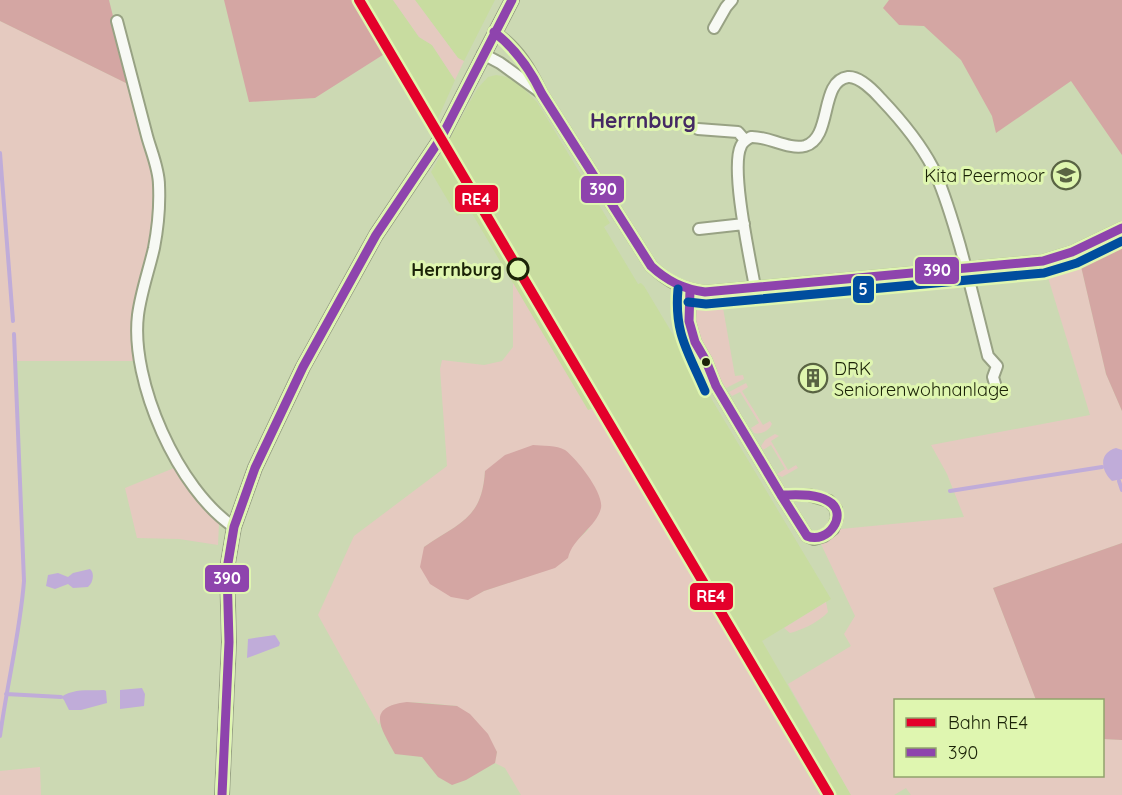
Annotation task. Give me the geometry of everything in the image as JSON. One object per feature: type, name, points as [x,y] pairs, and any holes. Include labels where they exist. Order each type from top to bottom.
[{"type":"main road","points":[[222,795],[229,642],[227,569],[234,527],[263,448],[303,367],[376,235],[441,138],[512,0]]},
{"type":"street","points":[[714,28],[732,0]]},
{"type":"street","points":[[117,21],[159,181],[159,216],[138,312],[136,332],[141,369],[159,427],[182,470],[219,517],[234,527]]},
{"type":"street","points":[[494,32],[518,52],[532,72],[542,94],[651,266],[674,285],[690,290],[705,292],[1053,259],[1122,228]]},
{"type":"street","points":[[483,54],[500,63],[542,94]]},
{"type":"street","points":[[754,287],[739,195],[740,147],[751,136],[801,147],[811,144],[820,133],[832,90],[845,77],[855,78],[877,94],[894,112],[932,167],[949,208],[988,356],[997,366],[993,377],[995,384]]},
{"type":"street","points":[[698,129],[738,132],[745,140]]},
{"type":"street","points":[[699,229],[744,224]]},
{"type":"street","points":[[690,290],[689,321],[695,342],[716,386],[781,495],[807,536],[814,539],[824,536],[833,529],[837,518],[836,509],[829,501],[809,495],[781,495]]},
{"type":"shaded area","points":[[0,0],[109,0],[130,85],[0,21]]},
{"type":"shaded area","points":[[224,0],[359,0],[389,51],[315,98],[249,102]]},
{"type":"shaded area","points":[[348,0],[393,0],[419,37],[432,45],[455,80],[431,134],[384,54]]},
{"type":"shaded area","points":[[393,0],[415,0],[458,58],[464,61],[455,80],[432,45],[419,37]]},
{"type":"shaded area","points":[[415,0],[495,0],[464,61],[458,58]]},
{"type":"shaded area","points":[[889,0],[1122,0],[1122,155],[1071,81],[996,133],[992,116],[961,60],[924,26],[899,25],[883,8]]},
{"type":"shaded area","points":[[0,21],[130,85],[156,182],[150,245],[133,334],[134,361],[16,361],[24,581],[20,620],[0,736]]},
{"type":"shaded area","points":[[496,75],[507,77],[522,87],[537,102],[610,223],[604,227],[638,284],[641,283],[644,286],[831,599],[762,641],[851,795],[820,795],[594,408],[588,411],[470,210],[457,216],[431,172],[477,89],[488,77]]},
{"type":"shaded area","points":[[1122,242],[1122,411],[1106,374],[1080,262]]},
{"type":"shaded area","points":[[1080,262],[1106,374],[1122,411],[1122,450],[1112,450],[1103,460],[1119,481],[1122,479],[1122,543],[993,588],[1036,699],[894,699],[894,777],[1104,777],[1104,739],[1122,740],[1122,795],[911,795],[906,788],[894,795],[851,795],[788,684],[851,646],[844,634],[855,616],[821,544],[831,539],[841,529],[964,517],[947,474],[931,445],[1090,415],[1046,271]]},
{"type":"shaded area","points":[[513,283],[588,410],[594,408],[820,795],[521,795],[505,768],[495,763],[497,752],[457,706],[397,704],[383,712],[379,725],[318,615],[354,536],[447,466],[440,369],[442,360],[484,365],[502,361],[513,347]],"holes":[[[485,471],[589,529],[571,546],[555,567],[484,591],[468,599],[424,547],[458,525],[474,510],[483,487]]]},
{"type":"shaded area","points":[[724,295],[730,297],[733,306],[723,308],[735,376],[743,375],[744,379],[726,388],[704,352],[693,323],[695,309],[701,302]]},
{"type":"shaded area","points":[[746,383],[748,387],[742,391],[763,425],[770,421],[772,424],[762,433],[754,433],[751,428],[759,423],[740,392],[732,396],[729,392]]},
{"type":"shaded area","points":[[775,434],[779,436],[771,441],[788,470],[796,465],[798,468],[782,477],[777,474],[785,469],[771,445],[763,450],[761,446],[765,440]]},
{"type":"shaded area","points":[[533,445],[554,446],[565,450],[589,477],[601,502],[598,515],[575,544],[568,558],[555,568],[484,591],[468,600],[451,597],[430,584],[420,567],[424,547],[458,525],[474,510],[483,487],[485,471],[505,455]]},
{"type":"shaded area","points":[[1116,448],[1122,450],[1122,479],[1112,481],[1105,472],[1103,463],[1106,454]]},
{"type":"shaded area","points":[[174,468],[219,523],[218,545],[179,539],[137,538],[125,488]]},
{"type":"shaded area","points":[[1122,543],[1122,740],[1104,739],[1104,699],[1036,699],[993,588]]},
{"type":"shaded area","points":[[90,569],[93,578],[88,587],[73,588],[68,584],[55,589],[46,586],[48,575],[58,573],[68,577],[73,573]]},
{"type":"shaded area","points":[[826,602],[828,612],[815,622],[790,633],[784,628]]},
{"type":"shaded area","points":[[275,635],[280,643],[279,646],[247,658],[248,639]]},
{"type":"shaded area","points":[[142,688],[145,694],[144,706],[120,709],[120,690]]},
{"type":"shaded area","points":[[104,690],[107,703],[81,710],[69,710],[61,697],[77,691]]},
{"type":"shaded area","points":[[407,702],[457,706],[470,714],[488,734],[497,752],[495,763],[466,780],[452,785],[438,777],[422,757],[395,754],[385,736],[380,720],[381,714],[385,709]]},
{"type":"shaded area","points":[[40,767],[41,795],[0,795],[0,771]]},
{"type":"waterway","points":[[0,153],[13,321]]},
{"type":"waterway","points":[[0,736],[20,620],[24,581],[14,334]]},
{"type":"waterway","points":[[950,491],[1102,467]]},
{"type":"waterway","points":[[1119,481],[1122,490]]},
{"type":"waterway","points":[[6,694],[61,697]]},
{"type":"rail line","name":"RE4","points":[[359,0],[829,795]]},
{"type":"transit line","name":"390","points":[[222,795],[229,642],[227,569],[234,527],[255,468],[303,367],[376,235],[441,138],[512,0]]},
{"type":"transit line","name":"390","points":[[494,32],[516,52],[533,76],[542,94],[651,266],[669,280],[690,289],[705,292],[1043,261],[1072,252],[1122,228]]},
{"type":"transit line","name":"5","points":[[688,302],[706,304],[1044,273],[1077,263],[1122,241]]},
{"type":"transit line","name":"5","points":[[678,289],[680,331],[705,391]]},
{"type":"transit line","name":"390","points":[[690,290],[689,321],[695,342],[716,386],[781,495]]},
{"type":"transit line","name":"390","points":[[781,495],[823,498],[834,506],[837,513],[834,526],[822,536],[815,538],[807,536],[781,495]]},
{"type":"place","name":"Kita Peermoor","points":[[1066,175]]},
{"type":"place","name":"Herrnburg","points":[[518,269]]},
{"type":"place","name":"DRK Seniorenwohnanlage","points":[[813,378]]},
{"type":"district","name":"Herrnburg","points":[[643,120]]}]
